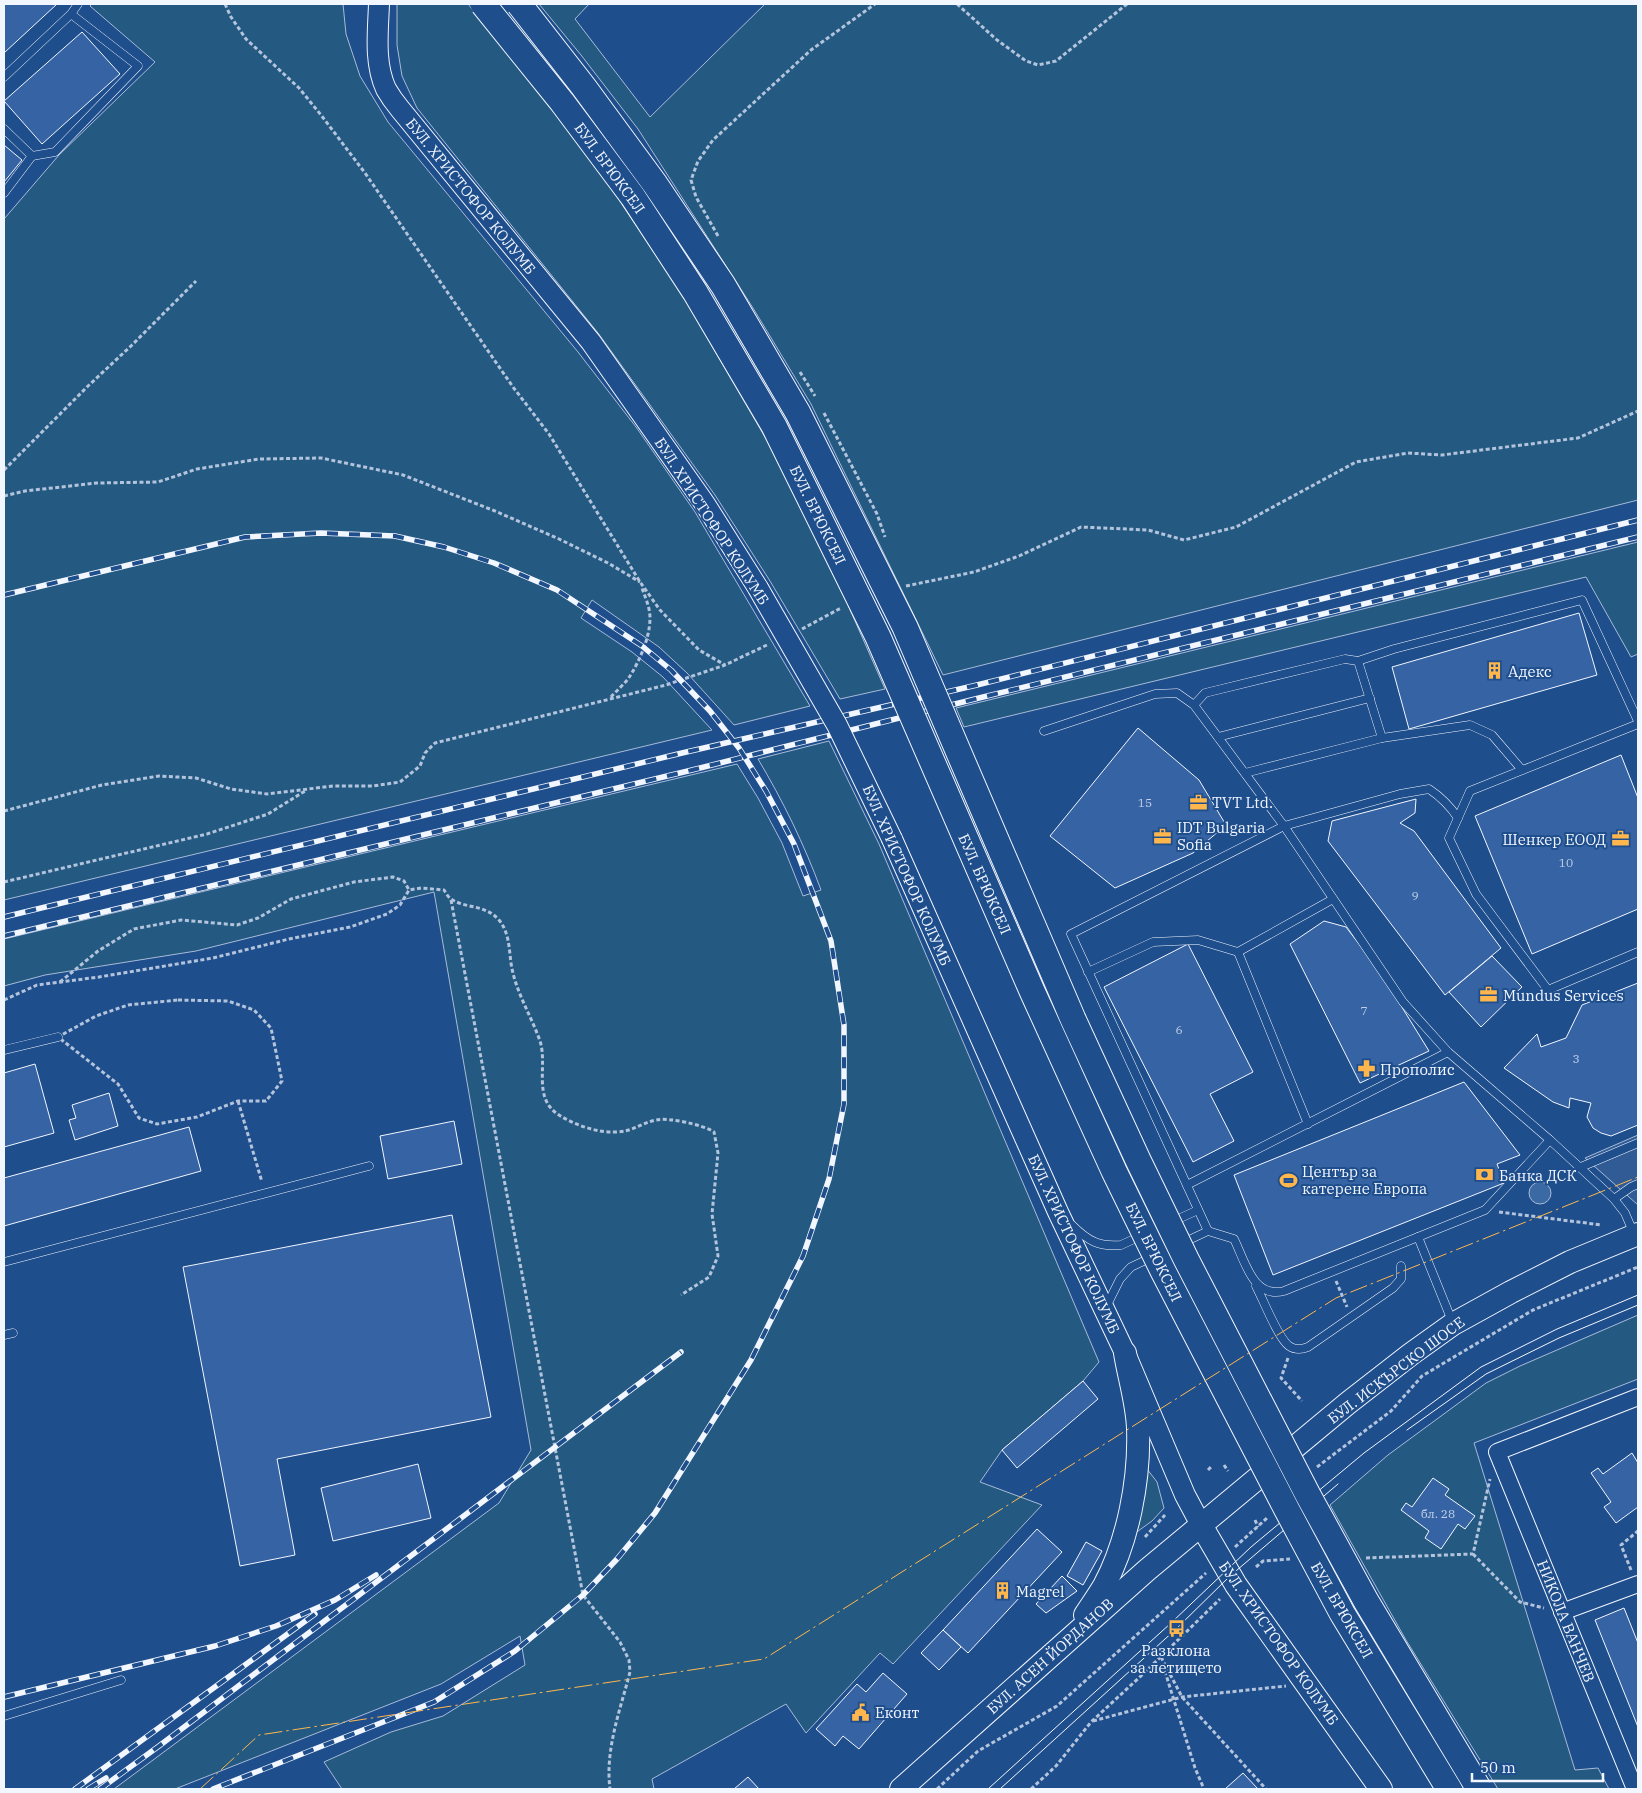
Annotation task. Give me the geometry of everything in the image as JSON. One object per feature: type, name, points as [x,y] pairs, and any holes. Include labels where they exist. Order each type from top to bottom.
[{"type":"main road","name":"БУЛ. БРЮКСЕЛ","points":[[483,4],[562,102],[633,197],[695,292],[774,426],[878,637],[1032,991],[1114,1171],[1163,1271],[1342,1613],[1449,1789]]},
{"type":"main road","name":"БУЛ. БРЮКСЕЛ","points":[[519,4],[583,86],[655,184],[723,285],[798,413],[905,627],[1073,1019],[1182,1251],[1308,1495],[1366,1601],[1479,1789]]},
{"type":"main road","name":"БУЛ. ИСКЪРСКО ШОСЕ","points":[[1201,1525],[1348,1403],[1453,1324],[1570,1262],[1636,1235]]},
{"type":"main road","points":[[1071,1638],[1104,1586],[1121,1545],[1131,1510],[1138,1456],[1138,1426],[1125,1353]]},
{"type":"main road","name":"БУЛ. АСЕН ЙОРДАНОВ","points":[[901,1789],[1147,1570],[1201,1525]]},
{"type":"main road","name":"БУЛ. ХРИСТОФОР КОЛУМБ","points":[[1201,1525],[1236,1585],[1381,1789]]},
{"type":"street","name":"БУЛ. ХРИСТОФОР КОЛУМБ","points":[[379,4],[377,47],[386,90],[591,342],[705,504],[758,588],[837,725],[892,839],[1058,1212],[1125,1353],[1185,1494],[1201,1525]]},
{"type":"street","points":[[1497,1452],[1638,1397]]},
{"type":"street","name":"НИКОЛА ВАНЧЕВ","points":[[1497,1452],[1635,1789]]},
{"type":"street","points":[[1562,1612],[1638,1584]]},
{"type":"lane","points":[[4,76],[71,14],[78,4]]},
{"type":"lane","points":[[4,193],[32,156],[55,152],[138,66],[71,14]]},
{"type":"lane","points":[[4,129],[32,156]]},
{"type":"lane","points":[[1194,705],[1205,693],[1345,659],[1358,661],[1394,649],[1582,600],[1638,722],[1470,791],[1449,838],[1476,894],[1548,990],[1638,952]]},
{"type":"lane","points":[[1358,661],[1382,738]]},
{"type":"lane","points":[[1044,731],[1155,694],[1177,693],[1194,705],[1284,826],[1403,1002],[1448,1052],[1581,1167],[1625,1213],[1636,1235]]},
{"type":"lane","points":[[1218,737],[1370,698]]},
{"type":"lane","points":[[1245,773],[1382,738],[1470,725],[1492,735],[1522,770]]},
{"type":"lane","points":[[1208,1231],[1071,934],[1284,826],[1400,794],[1429,789],[1440,796],[1458,818]]},
{"type":"lane","points":[[1088,972],[1153,942],[1198,940],[1238,952],[1333,899]]},
{"type":"lane","points":[[1238,952],[1308,1124]]},
{"type":"lane","points":[[4,1050],[58,1037]]},
{"type":"lane","points":[[1187,1185],[1448,1052]]},
{"type":"lane","points":[[1253,1280],[1263,1290],[1277,1293],[1484,1210],[1550,1140]]},
{"type":"lane","points":[[1581,1167],[1638,1143]]},
{"type":"lane","points":[[4,1262],[369,1166]]},
{"type":"lane","points":[[1614,1200],[1638,1184]]},
{"type":"lane","points":[[1058,1212],[1082,1235],[1094,1242],[1108,1246],[1121,1245],[1133,1241],[1198,1210]]},
{"type":"lane","points":[[1105,1309],[1120,1278],[1132,1268],[1208,1231],[1234,1239],[1283,1339],[1291,1347],[1302,1349],[1308,1348],[1398,1284],[1401,1279],[1401,1266]]},
{"type":"lane","points":[[1418,1237],[1453,1324]]},
{"type":"lane","points":[[4,1335],[13,1333]]},
{"type":"lane","points":[[4,1716],[121,1680]]},
{"type":"path","points":[[225,4],[231,17],[246,39],[299,88],[365,173],[513,387],[549,434],[640,582],[660,610],[699,650],[725,665]]},
{"type":"path","points":[[718,238],[696,197],[691,180],[698,161],[713,140],[811,50],[875,4]]},
{"type":"path","points":[[957,4],[997,40],[1026,61],[1038,65],[1056,61],[1127,4]]},
{"type":"path","points":[[4,470],[196,280]]},
{"type":"path","points":[[799,370],[818,403]]},
{"type":"path","points":[[900,588],[974,572],[1018,556],[1081,527],[1148,530],[1184,540],[1228,530],[1356,462],[1408,453],[1442,455],[1578,438],[1638,411]]},
{"type":"path","points":[[823,412],[877,514],[886,539]]},
{"type":"path","points":[[4,496],[25,491],[97,483],[158,482],[197,469],[259,459],[321,458],[403,475],[495,511],[559,539],[608,563],[640,582],[650,618],[647,636],[640,656],[629,677],[611,697]]},
{"type":"path","points":[[793,633],[848,605]]},
{"type":"path","points":[[4,811],[102,786],[160,776],[196,778],[231,789],[267,794],[333,786],[373,786],[400,782],[420,766],[425,754],[435,743],[666,684],[725,665],[776,641]]},
{"type":"path","points":[[4,882],[207,834],[268,814],[307,790]]},
{"type":"path","points":[[60,982],[98,951],[134,929],[181,920],[237,924],[258,918],[291,898],[354,882],[393,877],[404,882],[410,890]]},
{"type":"path","points":[[4,1000],[37,985],[213,958],[290,939],[350,927],[387,914],[400,905],[410,890],[421,888],[444,890],[451,899],[583,1596],[620,1642],[629,1660],[630,1672],[610,1752],[608,1774],[610,1789]]},
{"type":"path","points":[[451,899],[489,912],[499,920],[505,931],[510,944],[511,964],[518,988],[540,1043],[544,1097],[552,1110],[578,1124],[596,1130],[615,1133],[632,1130],[656,1120],[699,1125],[714,1132],[718,1153],[712,1214],[718,1256],[709,1276],[681,1295]]},
{"type":"path","points":[[178,1000],[228,1001],[254,1010],[271,1028],[282,1081],[266,1101],[238,1101],[197,1116],[157,1124],[139,1118],[118,1084],[58,1037],[96,1016],[128,1005],[178,1000]]},
{"type":"path","points":[[238,1101],[266,1193]]},
{"type":"path","points":[[1484,1210],[1602,1225]]},
{"type":"path","points":[[1312,1471],[1391,1411],[1422,1376],[1534,1310],[1638,1267]]},
{"type":"path","points":[[1332,1272],[1345,1304],[1353,1316]]},
{"type":"path","points":[[1291,1347],[1281,1378],[1302,1401]]},
{"type":"path","points":[[1473,1554],[1497,1452]]},
{"type":"path","points":[[1224,1465],[1228,1470]]},
{"type":"path","points":[[1208,1470],[1212,1466]]},
{"type":"path","points":[[1249,1545],[1243,1541],[1272,1513]]},
{"type":"path","points":[[1254,1520],[1258,1527]]},
{"type":"path","points":[[1638,1531],[1621,1545],[1638,1584]]},
{"type":"path","points":[[1360,1558],[1473,1554],[1520,1602],[1562,1612]]},
{"type":"path","points":[[1256,1567],[1262,1560],[1297,1559]]},
{"type":"path","points":[[937,1789],[978,1751],[1057,1706],[1187,1593],[1190,1588]]},
{"type":"path","points":[[1170,1596],[1175,1602]]},
{"type":"path","points":[[1031,1789],[1056,1766],[1091,1722],[1220,1599]]},
{"type":"path","points":[[1211,1603],[1215,1604]]},
{"type":"path","points":[[1161,1657],[1182,1696],[1266,1789]]},
{"type":"path","points":[[1161,1657],[1195,1768],[1204,1789]]},
{"type":"path","points":[[1091,1722],[1182,1696],[1306,1684]]},
{"type":"shaded area","points":[[92,4],[343,4],[346,34],[360,76],[388,122],[578,352],[636,427],[695,512],[810,706],[734,725],[687,673],[659,647],[592,600],[581,618],[632,652],[663,677],[712,730],[4,900],[4,219],[59,155],[155,62],[90,6]]},
{"type":"shaded area","points":[[397,4],[468,4],[582,145],[677,286],[769,444],[848,605],[885,689],[840,699],[770,581],[715,495],[598,333],[417,108],[402,76],[397,45]]},
{"type":"shaded area","points":[[539,4],[589,4],[575,19],[650,117],[765,4],[1638,4],[1638,500],[943,675],[811,404],[753,308],[638,129]]},
{"type":"shaded area","points":[[1638,542],[1638,654],[1631,657],[1586,577],[964,727],[956,708]]},
{"type":"shaded area","points":[[829,741],[879,844],[1099,1362],[1083,1381],[1002,1450],[980,1482],[1042,1505],[893,1664],[880,1653],[806,1733],[786,1704],[652,1779],[654,1789],[342,1789],[324,1762],[391,1732],[443,1716],[525,1665],[520,1636],[441,1684],[175,1789],[114,1789],[499,1503],[531,1450],[434,892],[196,951],[45,975],[4,986],[4,939],[737,764],[782,843],[803,896],[821,890],[808,856],[758,759]]},
{"type":"shaded area","points":[[1638,1135],[1638,1205],[1585,1158]]},
{"type":"shaded area","points":[[1540,1182],[1548,1185],[1551,1193],[1548,1201],[1540,1204],[1532,1201],[1529,1193],[1532,1185]]},
{"type":"shaded area","points":[[1638,1315],[1638,1379],[1474,1443],[1575,1770],[1598,1768],[1609,1789],[1498,1789],[1406,1640],[1330,1505],[1388,1455],[1486,1383],[1520,1366]]},
{"type":"shaded area","points":[[1147,1469],[1157,1482],[1164,1508],[1152,1521],[1134,1534]]},
{"type":"building","points":[[4,4],[57,4],[4,53]]},
{"type":"building","points":[[82,32],[120,74],[42,144],[4,101]]},
{"type":"building","points":[[4,145],[22,160],[4,182]]},
{"type":"building","name":"Адекс","points":[[1579,613],[1597,675],[1409,729],[1392,667]]},
{"type":"building","points":[[1138,728],[1199,780],[1226,825],[1193,853],[1115,888],[1050,836]]},
{"type":"building","points":[[1621,755],[1638,798],[1638,909],[1532,954],[1475,816]]},
{"type":"building","points":[[1416,799],[1415,813],[1400,823],[1414,831],[1501,948],[1445,995],[1328,841],[1332,821]]},
{"type":"building","points":[[1324,921],[1346,927],[1379,970],[1429,1051],[1360,1083],[1290,944]]},
{"type":"building","points":[[1188,944],[1253,1072],[1210,1094],[1234,1141],[1193,1162],[1104,987]]},
{"type":"building","points":[[1492,956],[1522,987],[1481,1027],[1449,992]]},
{"type":"building","points":[[1638,983],[1638,1125],[1611,1136],[1601,1133],[1593,1128],[1587,1117],[1591,1103],[1570,1098],[1569,1108],[1553,1102],[1504,1068],[1537,1034],[1541,1047],[1566,1038],[1582,1005]]},
{"type":"building","points":[[35,1064],[54,1133],[4,1147],[4,1073]]},
{"type":"building","points":[[1464,1082],[1520,1155],[1497,1164],[1504,1183],[1273,1275],[1234,1175]]},
{"type":"building","points":[[109,1093],[118,1126],[75,1140],[69,1120],[76,1118],[72,1105]]},
{"type":"building","points":[[454,1121],[462,1164],[388,1179],[380,1136]]},
{"type":"building","points":[[189,1127],[201,1171],[4,1226],[4,1178]]},
{"type":"building","points":[[452,1215],[491,1417],[277,1459],[295,1555],[240,1566],[183,1267]]},
{"type":"building","points":[[1083,1381],[1098,1399],[1017,1468],[1002,1450]]},
{"type":"building","points":[[1632,1453],[1638,1463],[1638,1507],[1616,1523],[1604,1507],[1611,1502],[1591,1473],[1598,1468],[1603,1474]]},
{"type":"building","points":[[418,1464],[431,1518],[333,1541],[321,1488]]},
{"type":"building","points":[[1433,1478],[1449,1489],[1445,1495],[1475,1516],[1465,1529],[1458,1524],[1441,1549],[1425,1538],[1429,1531],[1401,1510],[1406,1503],[1412,1507]]},
{"type":"building","name":"Magrel","points":[[1037,1529],[1062,1552],[968,1653],[943,1630]]},
{"type":"building","points":[[1086,1542],[1102,1551],[1083,1585],[1067,1576]]},
{"type":"building","points":[[1062,1576],[1077,1591],[1046,1613],[1036,1604]]},
{"type":"building","points":[[1624,1608],[1638,1643],[1638,1727],[1595,1620]]},
{"type":"building","points":[[943,1630],[961,1647],[939,1670],[921,1653]]},
{"type":"building","points":[[883,1673],[907,1694],[859,1749],[843,1736],[835,1746],[816,1729],[857,1684],[866,1692]]},
{"type":"building","points":[[1243,1773],[1258,1789],[1225,1789]]},
{"type":"building","points":[[748,1777],[759,1789],[734,1789]]},
{"type":"tram line","points":[[988,1789],[1171,1623],[1251,1547],[1364,1453],[1481,1367],[1557,1329],[1638,1295]]},
{"type":"tram line","points":[[1407,1430],[1486,1374],[1559,1338],[1638,1305]]},
{"type":"tram line","points":[[1000,1789],[1176,1629],[1230,1576],[1338,1484]]},
{"type":"railway","points":[[4,917],[682,753],[977,685],[1638,520]]},
{"type":"railway","points":[[4,595],[245,537],[321,533],[395,536],[444,547],[494,563],[557,590],[642,646],[671,670],[710,711],[739,748],[766,791],[794,844],[831,941],[844,1025],[844,1104],[829,1179],[803,1256],[751,1360],[655,1513],[617,1559],[583,1595],[515,1651],[434,1702],[213,1789]]},
{"type":"railway","points":[[4,936],[692,770],[1638,537]]},
{"type":"railway","points":[[100,1789],[681,1352]]},
{"type":"railway","points":[[4,1697],[215,1646],[276,1626],[335,1600],[376,1575]]},
{"type":"railway","points":[[75,1789],[315,1614]]},
{"type":"railway","points":[[88,1789],[106,1778]]},
{"type":"power","points":[[200,1789],[259,1735],[764,1659],[1336,1298],[1638,1177]]},
{"type":"place","name":"Адекс","points":[[1494,671]]},
{"type":"place","name":"TVT Ltd.","points":[[1198,802]]},
{"type":"place","name":"IDT Bulgaria Sofia","points":[[1163,836]]},
{"type":"place","name":"Шенкер ЕООД","points":[[1620,839]]},
{"type":"place","name":"Mundus Services","points":[[1489,995]]},
{"type":"place","name":"Прополис","points":[[1366,1069]]},
{"type":"place","name":"Банка ДСК","points":[[1485,1175]]},
{"type":"place","name":"Център за катерене Европа","points":[[1288,1180]]},
{"type":"place","name":"Magrel","points":[[1002,1591]]},
{"type":"place","name":"Разклона за летището","points":[[1176,1629]]},
{"type":"place","name":"Еконт","points":[[861,1712]]}]
